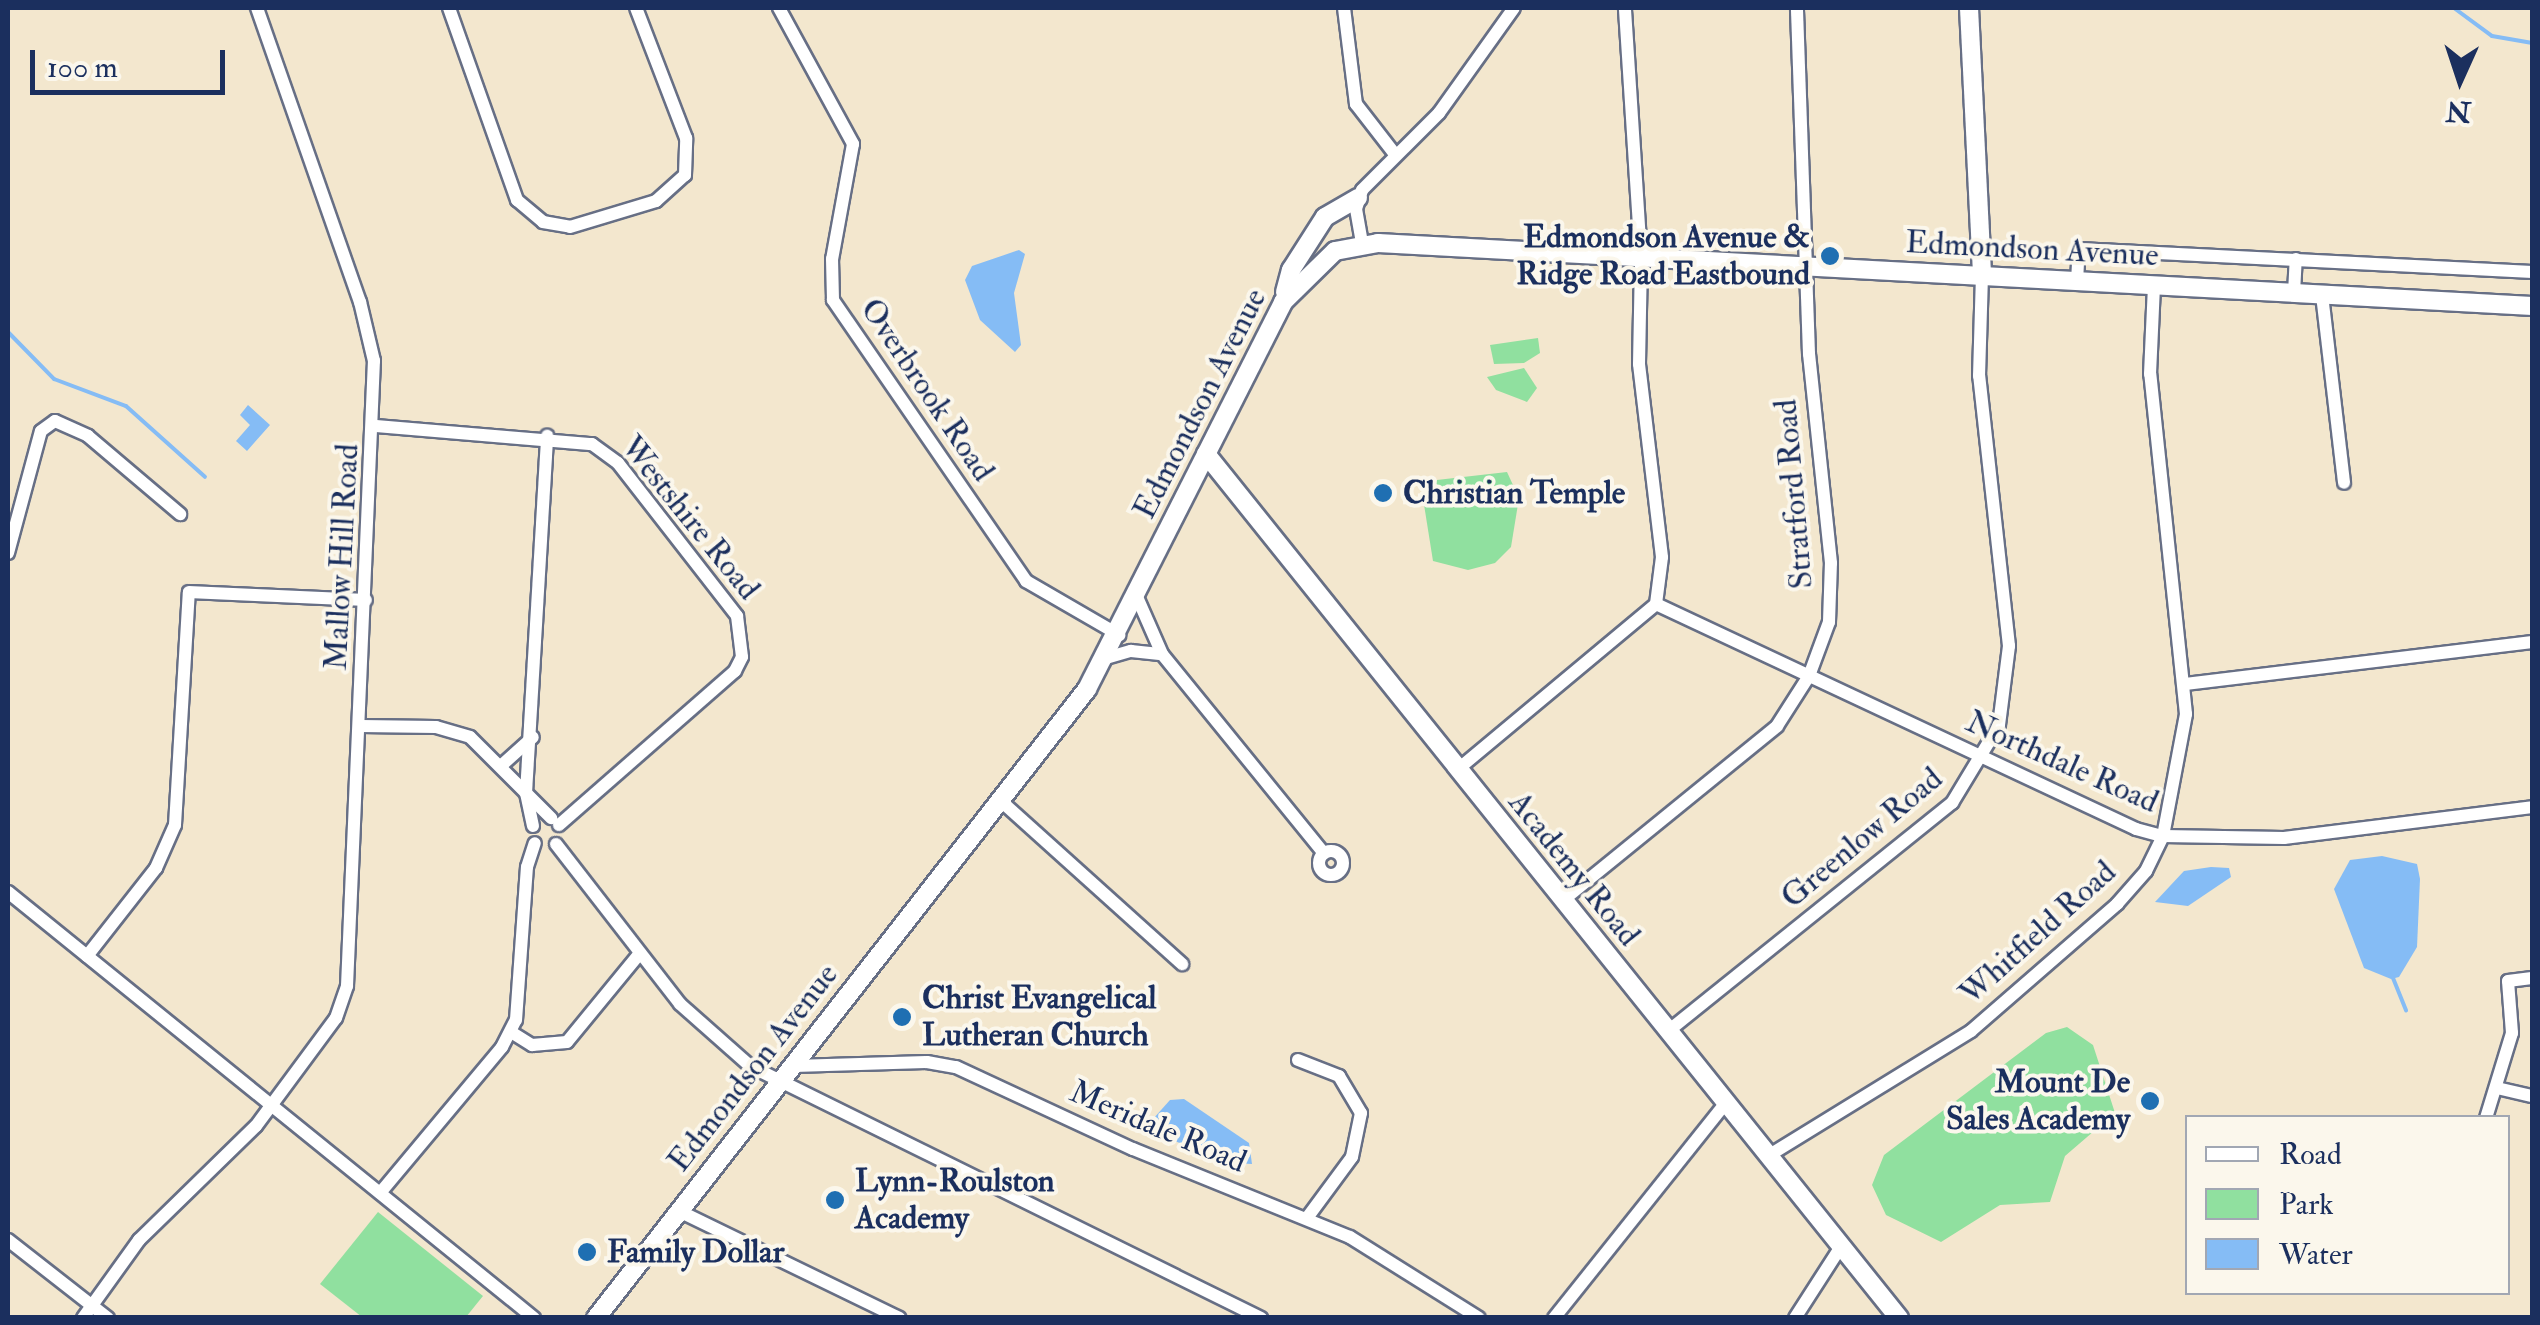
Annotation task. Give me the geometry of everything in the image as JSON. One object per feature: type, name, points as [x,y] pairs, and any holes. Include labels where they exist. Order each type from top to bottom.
[{"type":"main road","points":[[1968,8],[1982,277]]},
{"type":"main road","points":[[1283,302],[1291,270],[1316,230],[1358,198]]},
{"type":"main road","name":"Edmondson Avenue","points":[[596,1318],[1001,801],[1106,658],[1283,302],[1321,259],[1362,243],[2532,306]]},
{"type":"main road","name":"Academy Road","points":[[1206,454],[1900,1318]]},
{"type":"street","name":"Mallow Hill Road","points":[[83,1318],[139,1240],[229,1156],[271,1105],[343,1002],[376,426],[374,361],[360,302],[257,8]]},
{"type":"street","points":[[449,8],[517,200],[543,222],[570,227],[656,201],[686,176],[686,138],[636,8]]},
{"type":"street","name":"Overbrook Road","points":[[779,8],[853,144],[830,274],[841,314],[1026,581],[1119,635]]},
{"type":"street","points":[[1344,8],[1356,104],[1394,152]]},
{"type":"street","points":[[1362,243],[1358,198],[1394,152],[1439,113],[1514,8]]},
{"type":"street","points":[[1457,770],[1656,604],[1662,557],[1639,364],[1641,258],[1626,8]]},
{"type":"street","name":"Stratford Road","points":[[1562,901],[1758,744],[1809,676],[1829,622],[1832,592],[1808,354],[1810,266],[1796,8]]},
{"type":"street","points":[[2077,282],[2078,249],[2532,272]]},
{"type":"street","points":[[2294,293],[2296,259]]},
{"type":"street","name":"Greenlow Road","points":[[1667,1032],[1926,827],[1984,758],[2006,696],[2009,646],[1979,376],[1982,277]]},
{"type":"street","name":"Whitfield Road","points":[[1768,1156],[1912,1073],[1999,1009],[2117,904],[2146,871],[2163,836],[2181,752],[2185,684],[2150,374],[2154,286]]},
{"type":"street","points":[[2322,295],[2344,483]]},
{"type":"street","points":[[8,553],[41,431],[55,421],[88,436],[180,514]]},
{"type":"street","name":"Westshire Road","points":[[376,426],[547,436],[592,444],[618,464],[730,605],[742,644],[735,671],[555,822],[533,826]]},
{"type":"street","points":[[380,1193],[511,1032],[527,867],[535,842],[526,793],[533,738],[547,436]]},
{"type":"street","points":[[86,956],[156,868],[175,826],[189,592],[366,600]]},
{"type":"street","points":[[1138,597],[1162,654],[1324,854]]},
{"type":"street","name":"Northdale Road","points":[[1656,604],[2136,830],[2163,836],[2284,838],[2532,807]]},
{"type":"street","points":[[2185,684],[2532,642]]},
{"type":"street","points":[[1106,658],[1130,650],[1162,654]]},
{"type":"street","points":[[361,726],[454,730],[503,764],[555,822],[556,844],[640,953],[705,1028],[780,1084],[1261,1318]]},
{"type":"street","points":[[503,764],[533,738]]},
{"type":"street","points":[[1001,801],[1182,964]]},
{"type":"street","points":[[535,842],[556,844]]},
{"type":"street","points":[[8,892],[534,1318]]},
{"type":"street","points":[[511,1032],[532,1046],[567,1042],[640,953]]},
{"type":"street","points":[[2487,1115],[2512,1032],[2508,981],[2532,978]]},
{"type":"street","points":[[1298,1060],[1339,1076],[1361,1113],[1352,1157],[1307,1218]]},
{"type":"street","name":"Meridale Road","points":[[794,1066],[927,1062],[956,1067],[1133,1150],[1371,1247],[1479,1318]]},
{"type":"street","points":[[2497,1088],[2532,1096]]},
{"type":"street","points":[[1554,1318],[1725,1104]]},
{"type":"street","points":[[680,1210],[899,1318]]},
{"type":"street","points":[[8,1240],[108,1318]]},
{"type":"street","points":[[1795,1318],[1842,1246]]},
{"type":"green space","points":[[1538,338],[1540,353],[1524,363],[1494,364],[1490,345]]},
{"type":"green space","points":[[1524,368],[1537,388],[1527,402],[1496,390],[1487,377]]},
{"type":"green space","points":[[1507,472],[1519,498],[1511,547],[1495,563],[1468,570],[1433,561],[1422,492],[1428,481]]},
{"type":"green space","points":[[2067,1027],[2093,1045],[2115,1113],[2065,1156],[2050,1202],[2000,1205],[1941,1242],[1886,1215],[1872,1185],[1884,1155],[2046,1033]]},
{"type":"green space","points":[[378,1212],[483,1296],[466,1317],[362,1317],[320,1284]]},
{"type":"water","points":[[1019,250],[1025,254],[1014,293],[1021,345],[1015,352],[980,320],[965,280],[972,266]]},
{"type":"water","points":[[248,405],[270,425],[247,451],[236,441],[250,425],[240,415]]},
{"type":"water","points":[[2382,856],[2417,864],[2420,879],[2417,947],[2399,977],[2391,979],[2364,968],[2334,889],[2350,860]]},
{"type":"water","points":[[2229,868],[2231,877],[2188,906],[2155,902],[2184,871]]},
{"type":"water","points":[[1184,1099],[1249,1143],[1252,1164],[1231,1163],[1144,1129],[1170,1100]]},
{"type":"waterway","points":[[2454,8],[2492,36],[2532,43]]},
{"type":"waterway","points":[[8,332],[54,379],[126,406],[205,477]]},
{"type":"waterway","points":[[2393,978],[2406,1010]]},
{"type":"place","name":"Edmondson Avenue & Ridge Road Eastbound","points":[[1830,256]]},
{"type":"place","name":"Christian Temple","points":[[1383,493]]},
{"type":"place","name":"Christ Evangelical Lutheran Church","points":[[902,1017]]},
{"type":"place","name":"Mount De Sales Academy","points":[[2150,1101]]},
{"type":"place","name":"Lynn-Roulston Academy","points":[[835,1200]]},
{"type":"place","name":"Family Dollar","points":[[587,1252]]}]
